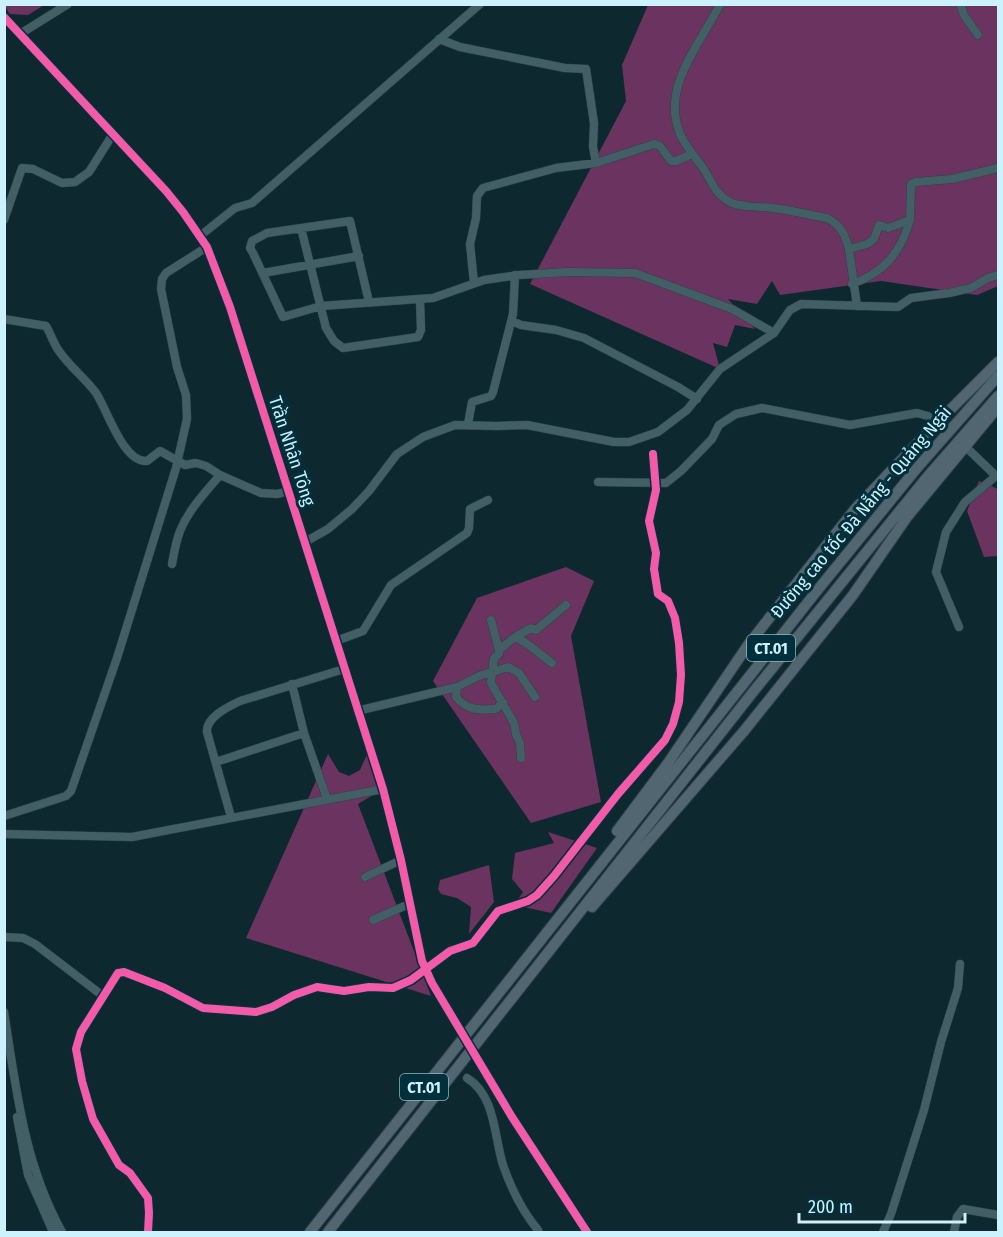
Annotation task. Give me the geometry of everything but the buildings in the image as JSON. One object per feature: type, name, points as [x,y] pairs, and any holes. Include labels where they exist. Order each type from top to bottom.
[{"type":"highway","points":[[549,926],[668,763],[748,645],[855,509],[999,362]]},
{"type":"highway","name":"Đường cao tốc Đà Nẵng - Quảng Ngãi","points":[[549,926],[917,468],[999,376]]},
{"type":"highway","name":"Đường cao tốc Đà Nẵng - Quảng Ngãi","points":[[567,932],[830,595],[928,476],[999,396]]},
{"type":"highway","points":[[567,932],[752,722],[853,595],[907,517],[999,407]]},
{"type":"highway","name":"CT.01","points":[[310,1233],[549,926]]},
{"type":"highway","name":"CT.01","points":[[328,1233],[567,932]]},
{"type":"street","points":[[20,34],[68,4]]},
{"type":"street","points":[[200,236],[235,208],[252,203],[480,4]]},
{"type":"street","points":[[720,4],[681,75],[675,96],[677,126],[715,191],[722,198],[737,204],[772,207],[831,220],[843,232],[849,249],[856,306]]},
{"type":"street","points":[[960,4],[964,15],[978,35]]},
{"type":"street","name":"Trần Nhân Tông","points":[[4,17],[166,190],[207,247],[230,307],[383,789],[401,860],[422,961],[432,983],[487,1075],[587,1233]]},
{"type":"street","points":[[439,39],[460,47],[565,68],[586,69],[594,123],[593,147],[596,162]]},
{"type":"street","points":[[4,220],[22,168],[33,169],[62,183],[75,182],[89,172],[113,134]]},
{"type":"street","points":[[474,283],[470,244],[476,218],[477,196],[480,190],[556,168],[596,162],[654,144],[660,146],[671,161],[692,154]]},
{"type":"street","points":[[852,284],[874,275],[888,262],[904,240],[910,220],[912,184],[999,168]]},
{"type":"street","points":[[369,302],[350,220],[267,233],[252,241],[250,248],[281,316],[286,317],[321,306],[433,298],[474,283],[515,275],[568,272],[635,273],[732,309],[774,333]]},
{"type":"street","points":[[849,249],[867,244],[874,239],[879,225],[888,228],[910,220]]},
{"type":"street","points":[[301,228],[329,334],[343,348],[418,337],[421,330],[420,299]]},
{"type":"street","points":[[4,816],[66,796],[71,791],[117,658],[177,461],[187,419],[186,395],[177,367],[161,289],[162,279],[166,273],[207,247]]},
{"type":"street","points":[[263,273],[359,256]]},
{"type":"street","points":[[468,424],[472,402],[491,396],[493,392],[512,321],[515,275]]},
{"type":"street","points":[[305,542],[328,529],[352,509],[397,454],[439,430],[468,424],[527,425],[603,441],[629,442],[658,432],[687,410],[720,369],[774,333],[790,310],[801,304],[898,307],[911,298],[971,288],[988,278],[999,275]]},
{"type":"street","points":[[4,319],[46,326],[58,350],[97,394],[117,434],[137,458],[147,461],[158,451],[187,465],[196,463],[206,466],[220,475],[261,493],[277,494],[289,491]]},
{"type":"street","points":[[512,321],[521,325],[556,330],[584,338],[697,399]]},
{"type":"street","points":[[598,483],[666,483],[712,439],[719,426],[736,414],[762,408],[850,425],[917,413],[928,416]]},
{"type":"street","points":[[960,627],[936,572],[946,532],[965,502],[997,476],[970,451]]},
{"type":"street","points":[[148,1233],[148,1198],[130,1173],[119,1165],[93,1119],[82,1081],[76,1049],[81,1032],[103,996],[121,971],[165,988],[203,1008],[246,1012],[262,1011],[294,995],[317,987],[344,991],[369,987],[393,988],[411,980],[450,951],[472,943],[498,911],[533,898],[554,876],[618,794],[665,740],[677,713],[681,675],[680,643],[675,618],[668,601],[658,594],[654,569],[656,553],[648,521],[654,499],[653,454]]},
{"type":"street","points":[[172,564],[186,518],[220,475]]},
{"type":"street","points":[[336,640],[363,631],[391,585],[466,532],[469,528],[470,509],[488,500]]},
{"type":"street","points":[[499,650],[531,628],[536,630],[566,605]]},
{"type":"street","points":[[491,620],[499,650],[499,654],[494,658],[491,683],[514,723],[520,743],[521,758]]},
{"type":"street","points":[[515,637],[529,643],[533,649],[552,663]]},
{"type":"street","points":[[357,711],[457,687],[478,676],[508,667],[519,673],[535,698]]},
{"type":"street","points":[[231,817],[207,732],[209,722],[233,704],[344,669]]},
{"type":"street","points":[[292,684],[304,733],[327,799]]},
{"type":"street","points":[[457,687],[456,697],[463,705],[478,710],[496,709],[503,702]]},
{"type":"street","points":[[216,762],[304,733]]},
{"type":"street","points":[[4,834],[132,837],[383,789]]},
{"type":"street","points":[[365,877],[401,860]]},
{"type":"street","points":[[374,920],[409,904]]},
{"type":"street","points":[[4,937],[23,938],[35,944],[103,996]]},
{"type":"street","points":[[883,1233],[924,1110],[941,1042],[958,988],[960,964]]},
{"type":"street","points":[[4,1012],[32,1164],[47,1205],[62,1233]]},
{"type":"street","points":[[4,1037],[25,1161],[33,1190],[53,1233]]},
{"type":"street","points":[[467,1078],[481,1090],[487,1101],[498,1149],[512,1187],[538,1232]]},
{"type":"street","points":[[954,1233],[957,1216],[963,1209],[999,1215]]},
{"type":"shaded area","points":[[4,5],[44,5],[28,15],[10,14]]},
{"type":"shaded area","points":[[648,5],[998,5],[998,286],[977,295],[881,281],[780,295],[772,281],[757,304],[728,299],[755,329],[735,325],[727,347],[713,343],[720,369],[530,284],[626,101],[622,65]]},
{"type":"shaded area","points":[[979,481],[998,489],[998,556],[984,557],[967,511]]},
{"type":"shaded area","points":[[566,567],[594,581],[571,636],[601,802],[531,823],[433,681],[477,598]]},
{"type":"shaded area","points":[[368,752],[383,789],[358,804],[431,996],[246,938],[328,754],[339,772],[349,776],[360,770]]},
{"type":"shaded area","points":[[548,832],[597,848],[551,913],[514,905],[523,892],[512,879],[515,853],[554,843]]},
{"type":"shaded area","points":[[489,865],[494,902],[469,934],[471,907],[457,898],[441,894],[438,889],[440,880]]},
{"type":"tunnel","points":[[928,416],[962,444]]},
{"type":"cycle path","points":[[4,17],[166,191],[207,247],[230,307],[383,789],[401,860],[422,961],[432,983],[512,1117],[587,1232]]},
{"type":"cycle path","points":[[148,1232],[148,1198],[130,1173],[119,1165],[93,1119],[76,1049],[81,1032],[118,973],[124,972],[165,988],[203,1008],[256,1012],[317,987],[344,991],[369,987],[393,988],[411,980],[450,951],[473,943],[498,911],[528,901],[537,895],[618,794],[665,740],[673,724],[679,702],[681,675],[675,618],[668,601],[658,594],[654,569],[656,553],[649,521],[656,490],[653,454]]}]
